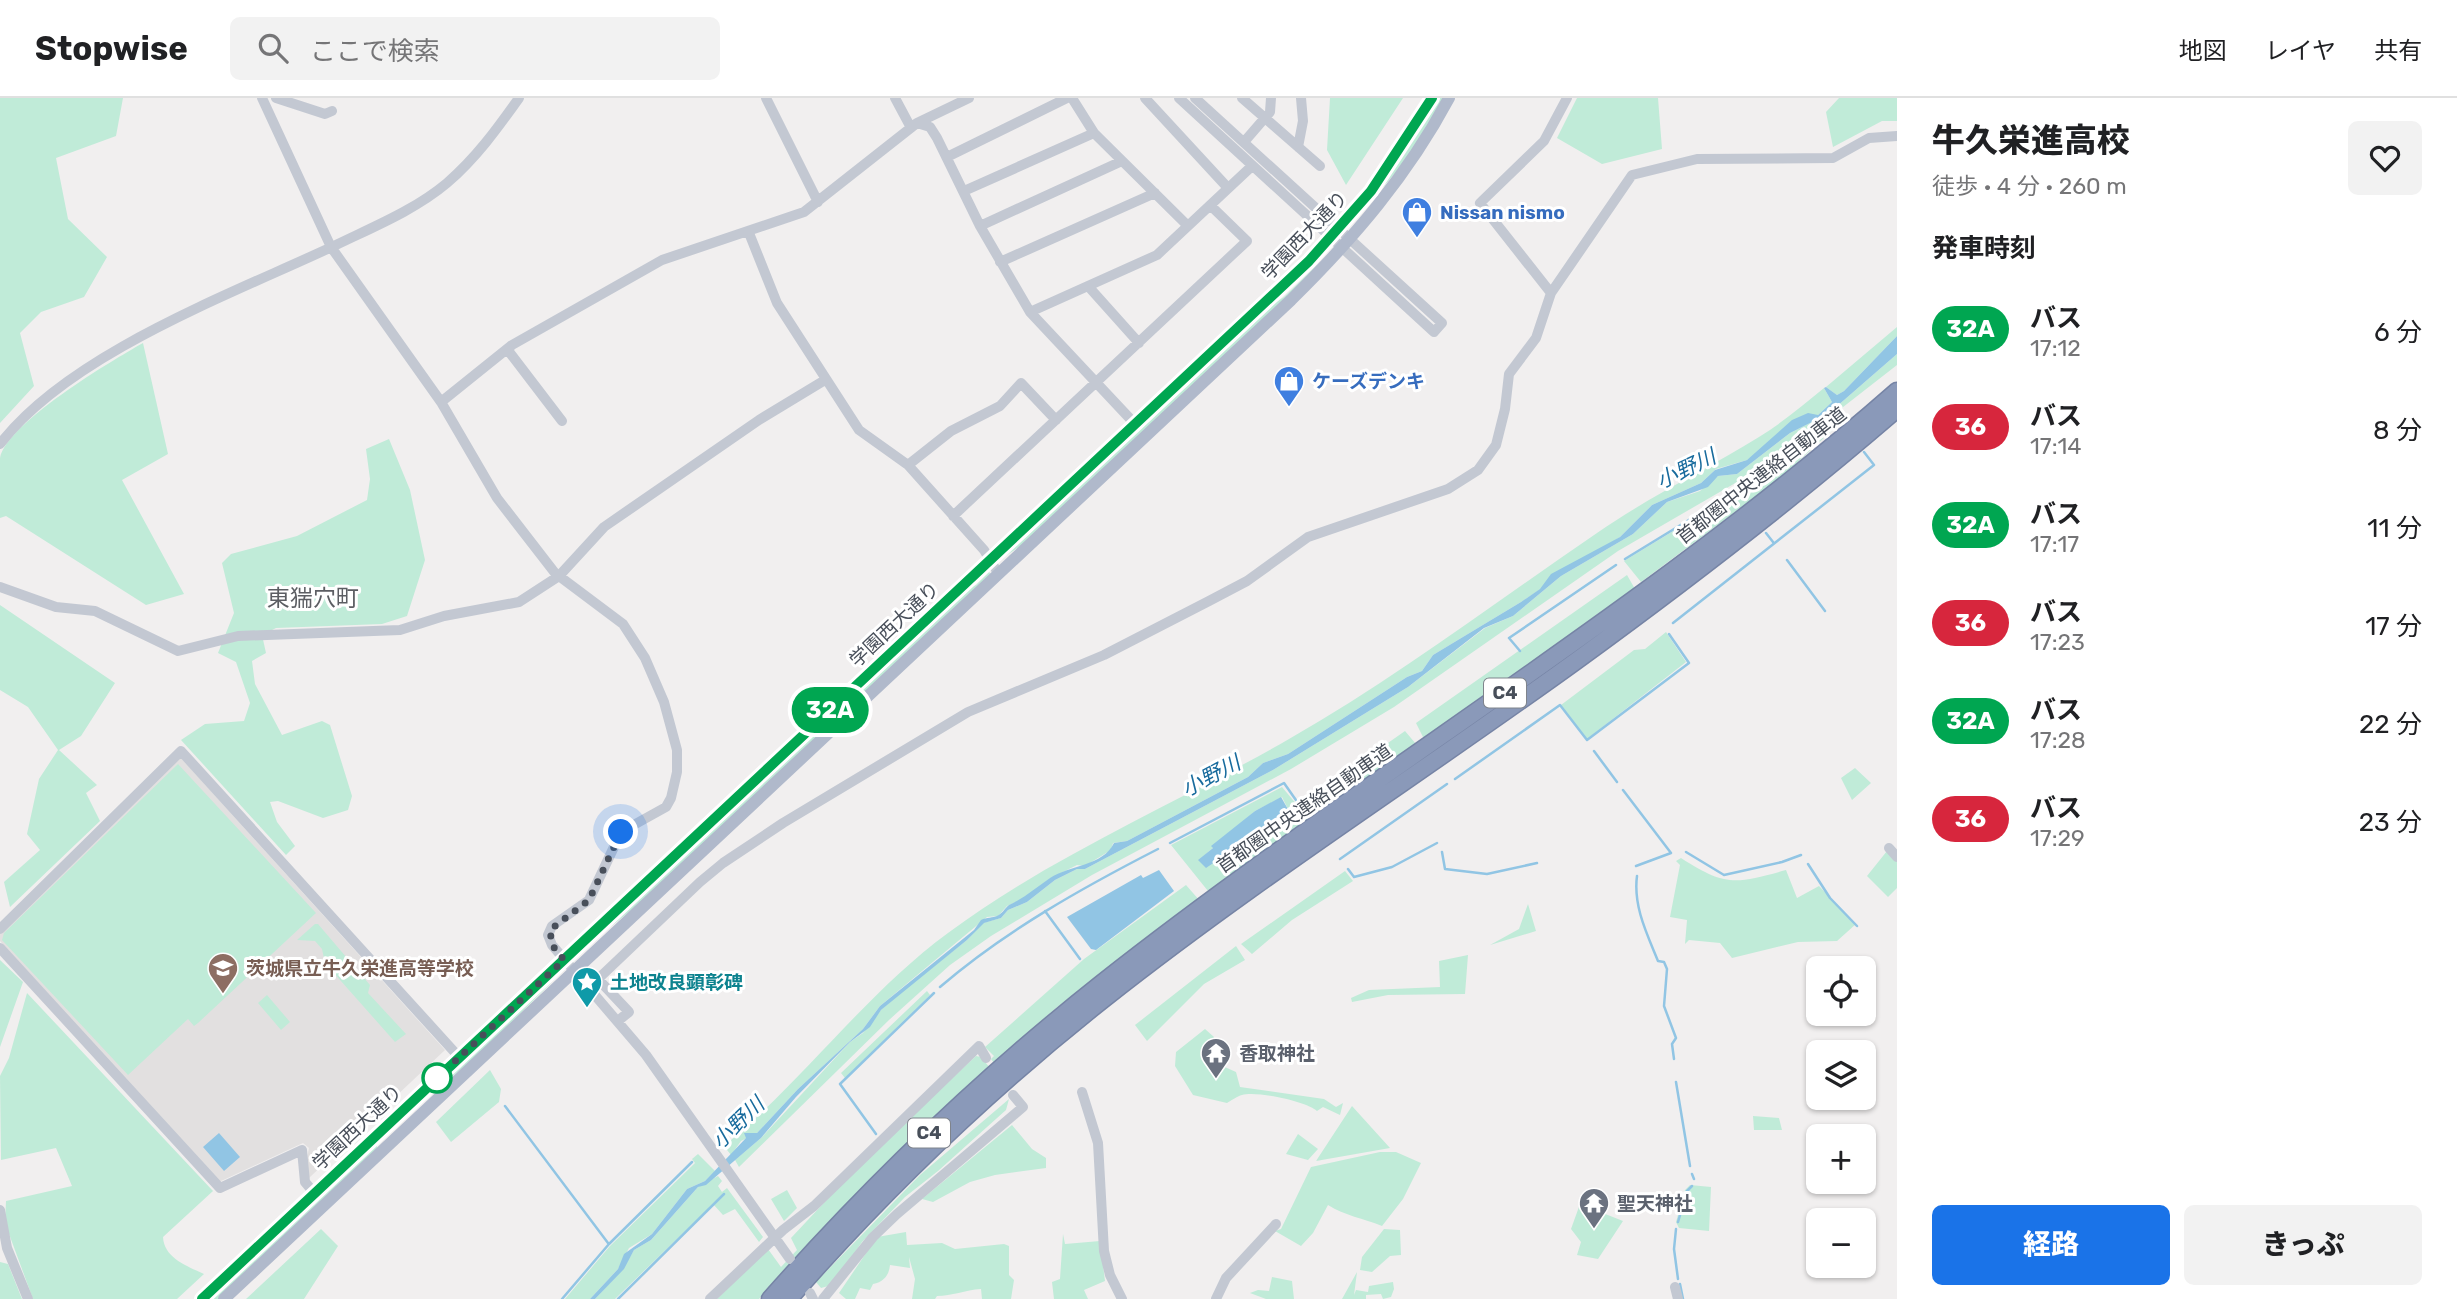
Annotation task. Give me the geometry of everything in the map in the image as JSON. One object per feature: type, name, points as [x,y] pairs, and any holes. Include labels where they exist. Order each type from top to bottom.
[{"type":"highway","name":"首都圏中央連絡自動車道","points":[[770,1299],[863,1198],[946,1117],[1102,983],[1281,849],[1621,610],[1794,478],[1897,391]]},
{"type":"highway","name":"首都圏中央連絡自動車道","points":[[789,1299],[864,1218],[955,1128],[1015,1073],[1104,999],[1266,877],[1648,607],[1777,509],[1897,409]]},
{"type":"main road","name":"学園西大通り","points":[[202,1299],[1331,238],[1399,153],[1432,98]]},
{"type":"main road","name":"学園西大通り","points":[[224,1299],[1342,248],[1411,162],[1449,98]]},
{"type":"street","points":[[261,98],[331,247],[441,402],[497,498],[559,576],[623,624],[636,642],[664,702],[678,762],[675,787],[666,807],[621,832],[589,900],[550,930],[552,945],[619,1020],[790,1259]]},
{"type":"street","points":[[275,98],[325,114],[332,111]]},
{"type":"street","points":[[0,444],[39,401],[92,365],[173,322],[387,221],[445,184],[486,145],[519,98]]},
{"type":"street","points":[[766,98],[818,202]]},
{"type":"street","points":[[895,98],[913,124],[930,127],[980,226],[1030,312],[1135,424]]},
{"type":"street","points":[[441,402],[507,349],[662,260],[749,233],[804,212],[913,124],[969,98]]},
{"type":"street","points":[[947,157],[1067,98]]},
{"type":"street","points":[[1072,98],[1094,133],[1188,226]]},
{"type":"street","points":[[1144,98],[1228,188]]},
{"type":"street","points":[[1180,98],[1434,332],[1442,323],[1352,238],[1195,98]]},
{"type":"street","points":[[1242,98],[1320,166]]},
{"type":"street","points":[[1244,142],[1270,112],[1271,98]]},
{"type":"street","points":[[1297,147],[1303,121],[1301,98]]},
{"type":"street","points":[[1551,293],[1480,203],[1544,141],[1567,98]]},
{"type":"street","points":[[964,191],[1094,133]]},
{"type":"street","points":[[619,1020],[629,1012],[598,979],[699,882],[783,823],[968,712],[1104,655],[1247,581],[1308,537],[1448,489],[1478,470],[1496,445],[1510,374],[1536,338],[1551,293],[1632,175],[1697,159],[1832,158],[1869,138],[1897,135]]},
{"type":"street","points":[[980,226],[1122,161]]},
{"type":"street","points":[[1030,312],[1157,256],[1252,166]]},
{"type":"street","points":[[1000,262],[1154,193]]},
{"type":"street","points":[[953,516],[1247,241],[1211,206]]},
{"type":"street","points":[[749,233],[777,303],[859,430],[908,465],[990,560],[998,573]]},
{"type":"street","points":[[1088,286],[1139,343]]},
{"type":"street","points":[[507,349],[562,421]]},
{"type":"street","points":[[0,587],[56,607],[95,611],[178,651],[246,635],[400,631],[444,616],[519,602],[559,576],[604,527],[759,420],[825,380]]},
{"type":"street","points":[[908,465],[951,431],[1000,406],[1021,383],[1056,420]]},
{"type":"street","points":[[0,929],[181,751],[459,1057]]},
{"type":"street","points":[[0,948],[220,1188],[302,1150],[305,1182],[315,1194]]},
{"type":"street","points":[[710,1299],[776,1237],[814,1206],[979,1046],[986,1058]]},
{"type":"street","points":[[1082,1092],[1098,1143],[1104,1251],[1110,1275],[1122,1299]]},
{"type":"street","points":[[827,1298],[873,1237],[1023,1107],[1013,1096]]},
{"type":"street","points":[[0,1210],[7,1248],[28,1299]]},
{"type":"street","points":[[1216,1299],[1226,1278],[1276,1224]]},
{"type":"shaded area","name":"茨城県立牛久栄進高等学校","points":[[180,757],[445,1050],[309,1178],[306,1163],[309,1148],[303,1143],[219,1182],[0,941],[0,933]]},
{"type":"green space","points":[[0,98],[123,98],[116,136],[56,158],[68,219],[107,257],[84,297],[41,312],[20,333],[34,386],[0,423]]},
{"type":"green space","points":[[1330,98],[1403,98],[1346,185],[1327,150]]},
{"type":"green space","points":[[1437,98],[1445,98],[1412,153],[1363,211]]},
{"type":"green space","points":[[1577,98],[1658,98],[1662,149],[1602,164],[1557,138]]},
{"type":"green space","points":[[1839,98],[1897,98],[1897,121],[1882,121],[1833,147],[1826,112]]},
{"type":"green space","points":[[1317,265],[1318,267],[1024,544],[996,562],[1257,315],[1284,297]]},
{"type":"green space","points":[[1897,327],[1897,336],[1844,391],[1837,395],[1826,387]]},
{"type":"green space","points":[[143,343],[168,454],[122,480],[184,594],[146,605],[6,516],[0,518],[0,458],[7,444],[21,428],[62,394]]},
{"type":"green space","points":[[1897,354],[1897,365],[1775,460],[1618,551],[1394,707],[1291,769],[1092,875],[991,936],[950,965],[889,1020],[739,1167],[735,1160],[761,1138],[850,1042],[863,1033],[881,1010],[967,940],[983,923],[1001,918],[1008,910],[1027,902],[1055,880],[1077,869],[1085,869],[1273,770],[1408,687],[1485,628],[1513,616],[1561,576],[1633,534],[1667,502],[1700,491],[1718,476],[1737,474],[1790,433],[1828,414]]},
{"type":"green space","points":[[1824,388],[1832,402],[1818,415],[1747,460],[1716,469],[1701,483],[1652,505],[1620,537],[1521,602],[1433,655],[1422,671],[1407,677],[1288,754],[1263,763],[1248,777],[1127,841],[1113,843],[1111,850],[1085,866],[1077,865],[1049,879],[1025,898],[1007,906],[998,916],[987,917],[880,1006],[863,1029],[798,1089],[757,1133],[741,1141],[731,1155],[724,1146],[781,1093],[889,983],[948,933],[988,905],[1072,854],[1246,763],[1329,716],[1617,520],[1768,432]]},
{"type":"green space","points":[[1839,424],[1778,480],[1641,582],[1624,561],[1787,462]]},
{"type":"green space","points":[[389,439],[410,490],[425,560],[407,616],[382,624],[276,628],[262,635],[266,653],[252,661],[255,684],[282,735],[322,721],[330,725],[352,796],[348,810],[323,818],[278,801],[270,802],[277,822],[295,846],[286,855],[181,740],[205,724],[244,721],[250,703],[236,662],[218,653],[234,613],[222,563],[231,554],[297,536],[367,500],[370,479],[366,449]]},
{"type":"green space","points":[[989,572],[991,574],[634,908],[584,948],[964,590],[976,585]]},
{"type":"green space","points":[[1627,575],[1635,589],[1425,741],[1416,723]]},
{"type":"green space","points":[[0,605],[115,683],[81,736],[59,750],[97,785],[86,793],[100,821],[10,907],[4,882],[40,850],[27,834],[39,779],[58,750],[28,707],[0,690]]},
{"type":"green space","points":[[1666,632],[1686,662],[1587,739],[1561,705],[1634,650],[1645,649]]},
{"type":"green space","points":[[1405,731],[1416,744],[1208,891],[1171,845],[1282,787],[1298,806]],"holes":[[[1282,797],[1289,811],[1257,831],[1199,860],[1255,811]]]},
{"type":"green space","points":[[178,764],[316,913],[198,1023],[194,1026],[188,1019],[128,1075],[2,940],[4,933]]},
{"type":"green space","points":[[1855,768],[1871,783],[1852,800],[1841,778]]},
{"type":"green space","points":[[1887,851],[1897,862],[1897,888],[1888,897],[1867,876]]},
{"type":"green space","points":[[1681,858],[1709,874],[1731,880],[1754,878],[1786,870],[1797,898],[1819,886],[1856,924],[1837,941],[1798,942],[1732,958],[1720,943],[1689,940],[1685,944],[1687,920],[1670,917],[1680,865],[1676,861]]},
{"type":"green space","points":[[1345,871],[1353,881],[1292,920],[1252,954],[1241,944]]},
{"type":"green space","points":[[1186,885],[1200,901],[1056,1008],[994,1063],[991,1059],[994,1056],[985,1047],[1084,959]]},
{"type":"green space","points":[[1528,904],[1536,931],[1490,945],[1519,929]]},
{"type":"green space","points":[[318,924],[370,985],[368,993],[406,1034],[395,1042],[325,963],[322,949],[315,941],[297,940]]},
{"type":"green space","points":[[1236,946],[1245,960],[1204,984],[1147,1041],[1135,1025]]},
{"type":"green space","points":[[1468,955],[1465,994],[1388,995],[1352,1002],[1351,998],[1369,990],[1440,987],[1439,961]]},
{"type":"green space","points":[[0,960],[23,982],[0,1047]]},
{"type":"green space","points":[[552,982],[479,1054],[411,1111],[496,1027]]},
{"type":"green space","points":[[927,991],[930,995],[845,1078],[841,1073]]},
{"type":"green space","points":[[27,993],[213,1191],[163,1237],[167,1251],[172,1256],[204,1274],[177,1299],[33,1299],[5,1223],[6,1201],[72,1186],[56,1148],[1,1160],[0,1076],[9,1058]]},
{"type":"green space","points":[[267,995],[290,1022],[281,1030],[258,1003]]},
{"type":"green space","points":[[1205,1029],[1214,1037],[1209,1047],[1209,1060],[1236,1072],[1240,1087],[1324,1099],[1336,1107],[1343,1103],[1340,1115],[1323,1107],[1317,1111],[1292,1100],[1269,1096],[1242,1095],[1227,1103],[1193,1095],[1175,1066],[1176,1052]]},
{"type":"green space","points":[[976,1056],[981,1057],[990,1068],[871,1180],[759,1299],[717,1299],[768,1249],[781,1267],[797,1250],[791,1238],[865,1159]]},
{"type":"green space","points":[[490,1070],[501,1089],[499,1102],[451,1142],[436,1122]]},
{"type":"green space","points":[[1009,1099],[1006,1110],[905,1197],[862,1242],[832,1285],[821,1288],[816,1282],[920,1175]]},
{"type":"green space","points":[[1352,1106],[1390,1148],[1316,1161]]},
{"type":"green space","points":[[1753,1116],[1779,1118],[1782,1130],[1754,1130]]},
{"type":"green space","points":[[1012,1125],[1032,1149],[1046,1158],[1046,1168],[995,1175],[970,1182],[933,1202],[922,1199]]},
{"type":"green space","points":[[1298,1134],[1318,1149],[1308,1160],[1286,1154]]},
{"type":"green space","points":[[377,1143],[377,1148],[218,1299],[208,1299]]},
{"type":"green space","points":[[1380,1152],[1396,1152],[1421,1163],[1403,1199],[1382,1226],[1328,1205],[1313,1233],[1301,1246],[1275,1231],[1281,1229],[1311,1167]]},
{"type":"green space","points":[[698,1154],[715,1171],[705,1181],[687,1189],[652,1234],[629,1248],[618,1269],[590,1299],[565,1299],[610,1246],[695,1163],[692,1159]]},
{"type":"green space","points":[[718,1176],[722,1181],[718,1186],[722,1192],[727,1188],[763,1237],[759,1242],[735,1209],[723,1215],[713,1204],[615,1299],[595,1299],[623,1269],[634,1250],[651,1240],[698,1187]]},
{"type":"green space","points":[[1690,1185],[1711,1187],[1709,1231],[1679,1228],[1676,1222],[1685,1190]]},
{"type":"green space","points":[[787,1190],[797,1208],[784,1221],[771,1199]]},
{"type":"green space","points":[[1580,1204],[1623,1221],[1598,1259],[1577,1255],[1581,1242],[1571,1229]]},
{"type":"green space","points":[[321,1229],[338,1246],[304,1299],[246,1299]]},
{"type":"green space","points":[[1384,1229],[1400,1230],[1401,1255],[1390,1256],[1372,1272],[1360,1270],[1362,1257]]},
{"type":"green space","points":[[906,1232],[907,1245],[942,1243],[955,1249],[1004,1244],[1009,1246],[1009,1275],[1014,1280],[1011,1299],[982,1299],[981,1289],[937,1296],[935,1299],[912,1299],[915,1279],[909,1257],[910,1268],[890,1265],[883,1280],[873,1284],[870,1290],[860,1288],[855,1299],[846,1299],[839,1293],[877,1237]]},
{"type":"green space","points":[[1063,1234],[1065,1244],[1100,1241],[1105,1281],[1084,1290],[1088,1299],[1054,1299],[1052,1282],[1060,1279]]},
{"type":"green space","points":[[0,1262],[8,1264],[22,1299],[0,1299]]},
{"type":"green space","points":[[1357,1272],[1354,1295],[1356,1290],[1368,1292],[1369,1286],[1393,1282],[1391,1297],[1383,1299],[1381,1294],[1366,1295],[1366,1299],[1342,1299]]},
{"type":"green space","points":[[1272,1277],[1292,1281],[1294,1299],[1266,1299],[1250,1293],[1258,1290],[1269,1291]]},
{"type":"water","points":[[1897,336],[1897,354],[1828,414],[1790,433],[1737,474],[1718,476],[1708,487],[1667,502],[1633,534],[1561,576],[1513,616],[1484,628],[1408,687],[1273,770],[1085,869],[1077,869],[1055,880],[1027,902],[1008,910],[1001,918],[984,923],[881,1010],[870,1027],[850,1042],[796,1097],[761,1138],[706,1185],[698,1187],[651,1240],[634,1250],[624,1269],[595,1299],[590,1299],[618,1269],[624,1254],[652,1234],[687,1189],[705,1181],[746,1138],[744,1133],[757,1133],[798,1089],[863,1029],[880,1006],[974,930],[981,920],[999,915],[1009,905],[1050,878],[1094,861],[1109,851],[1114,843],[1127,841],[1248,777],[1263,763],[1288,754],[1407,677],[1422,671],[1433,655],[1540,589],[1551,574],[1620,537],[1652,505],[1701,483],[1715,470],[1747,460],[1792,420],[1808,413],[1818,415],[1832,402],[1824,388],[1837,395],[1844,391]]},
{"type":"water","points":[[1281,797],[1289,811],[1206,868],[1198,860],[1213,848],[1211,846],[1255,811]]},
{"type":"water","points":[[1159,870],[1174,891],[1096,950],[1091,949],[1067,917],[1141,875],[1143,878]]},
{"type":"water","points":[[219,1133],[240,1157],[224,1171],[203,1147]]},
{"type":"waterway","points":[[1625,559],[1787,460],[1839,421]]},
{"type":"waterway","points":[[1673,623],[1874,465],[1864,452]]},
{"type":"waterway","points":[[1766,533],[1773,542]]},
{"type":"waterway","points":[[1787,560],[1825,611]]},
{"type":"waterway","points":[[1520,651],[1509,638],[1616,565]]},
{"type":"waterway","points":[[1455,779],[1560,705],[1587,740],[1689,663],[1669,634]]},
{"type":"waterway","points":[[1594,751],[1617,782]]},
{"type":"waterway","points":[[1170,843],[1284,783],[1298,803]]},
{"type":"waterway","points":[[1340,859],[1447,784]]},
{"type":"waterway","points":[[1623,790],[1671,853],[1636,866]]},
{"type":"waterway","points":[[1348,869],[1354,877],[1392,867],[1437,843]]},
{"type":"waterway","points":[[940,987],[1018,929],[1101,879],[1158,849]]},
{"type":"waterway","points":[[1442,852],[1445,869],[1487,874],[1537,863]]},
{"type":"waterway","points":[[1686,852],[1724,875],[1801,855]]},
{"type":"waterway","points":[[1808,864],[1830,898],[1857,926]]},
{"type":"waterway","points":[[1637,876],[1637,898],[1642,920],[1658,961],[1664,962],[1667,969],[1664,1006],[1676,1038],[1672,1044],[1674,1059]]},
{"type":"waterway","points":[[1045,911],[1080,959]]},
{"type":"waterway","points":[[876,1134],[840,1084],[934,993]]},
{"type":"waterway","points":[[1676,1082],[1690,1166]]},
{"type":"waterway","points":[[505,1106],[608,1243]]},
{"type":"waterway","points":[[562,1299],[609,1244],[692,1162]]},
{"type":"waterway","points":[[1692,1174],[1694,1179]]},
{"type":"waterway","points":[[1678,1222],[1687,1191],[1692,1186]]},
{"type":"waterway","points":[[618,1299],[724,1194]]},
{"type":"waterway","points":[[1676,1229],[1674,1249],[1678,1279]]},
{"type":"waterway","points":[[1680,1284],[1683,1299]]},
{"type":"bus line","name":"32A","points":[[202,1299],[1309,261],[1371,191],[1399,153],[1432,98]]},
{"type":"place","name":"Nissan nismo","points":[[1417,239]]},
{"type":"place","name":"ケーズデンキ","points":[[1289,408]]},
{"type":"place","name":"茨城県立牛久栄進高等学校","points":[[223,995]]},
{"type":"place","name":"土地改良顕彰碑","points":[[587,1009]]},
{"type":"place","name":"香取神社","points":[[1216,1080]]},
{"type":"place","name":"聖天神社","points":[[1594,1230]]},
{"type":"district","name":"東猯穴町","points":[[313,598]]},
{"type":"route","points":[[437,1078],[564,960],[552,945],[548,935],[550,930],[552,926],[584,907],[621,832]]},
{"type":"water label","name":"小野川","points":[[1686,469]]},
{"type":"water label","name":"小野川","points":[[1211,776]]},
{"type":"water label","name":"小野川","points":[[738,1123]]}]
